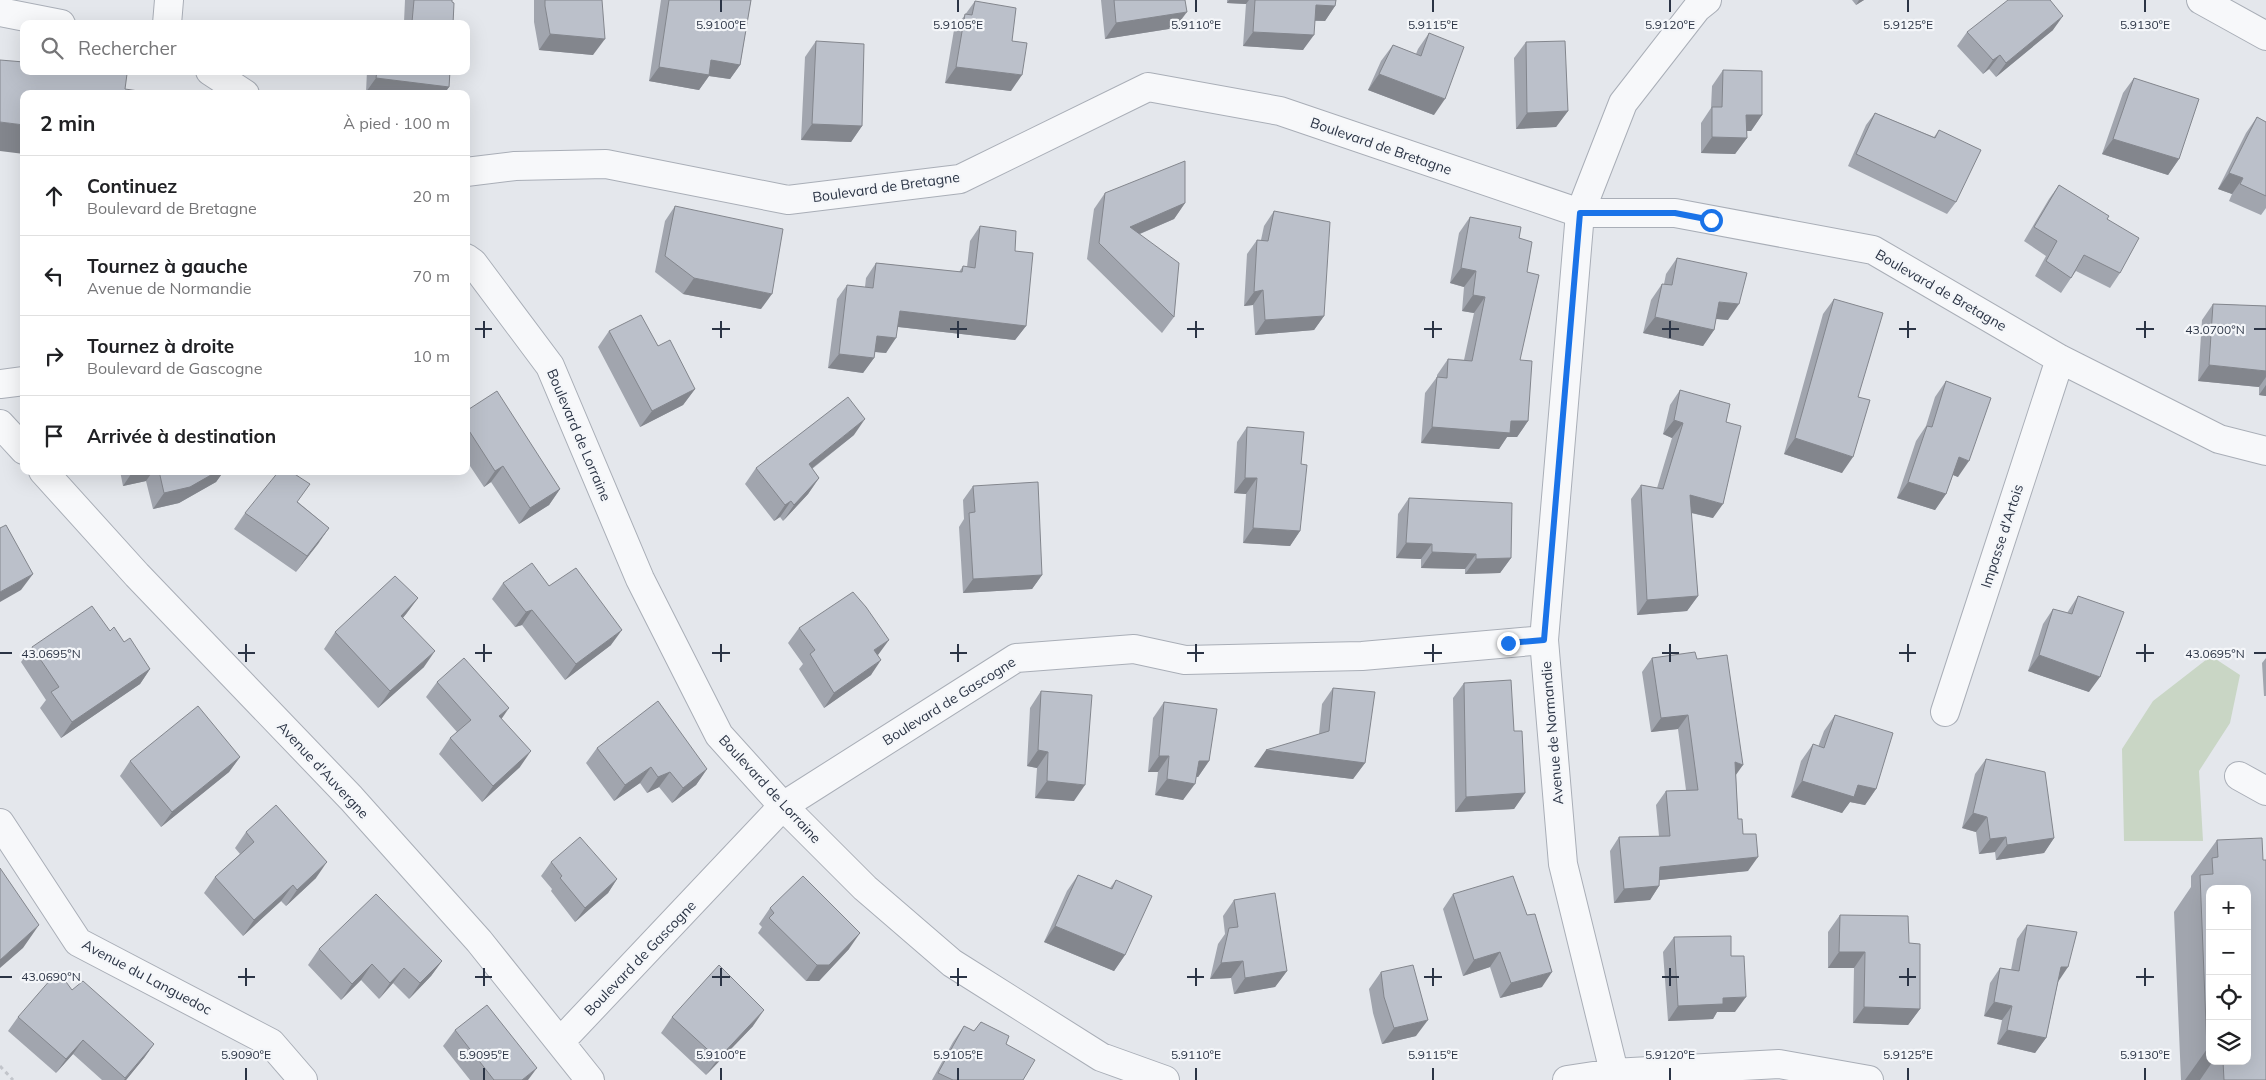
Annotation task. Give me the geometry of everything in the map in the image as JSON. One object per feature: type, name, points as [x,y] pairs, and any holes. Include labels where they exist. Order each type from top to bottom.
[{"type":"street","points":[[167,20],[169,0]]},
{"type":"street","name":"Avenue de Normandie","points":[[1614,1076],[1563,864],[1544,640],[1580,213],[1623,103],[1696,8],[1707,0]]},
{"type":"street","points":[[2201,0],[2266,36]]},
{"type":"street","points":[[0,12],[41,20]]},
{"type":"street","points":[[216,75],[238,90]]},
{"type":"street","name":"Boulevard de Bretagne","points":[[470,172],[516,166],[606,164],[788,200],[951,180],[960,178],[1148,87],[1280,111],[1580,213],[1675,213],[1873,250],[2060,359],[2219,440],[2266,451]]},
{"type":"street","name":"Boulevard de Lorraine","points":[[470,261],[550,366],[640,579],[719,735],[783,806],[865,888],[952,963],[1101,1057],[1165,1080]]},
{"type":"street","name":"Impasse d'Artois","points":[[1945,712],[2060,359]]},
{"type":"street","points":[[0,384],[20,382]]},
{"type":"street","points":[[0,424],[20,446]]},
{"type":"street","name":"Avenue d'Auvergne","points":[[47,475],[137,575],[351,798],[479,941],[590,1080]]},
{"type":"street","name":"Boulevard de Gascogne","points":[[560,1042],[783,806],[1016,658],[1134,649],[1185,660],[1362,656],[1544,640]]},
{"type":"street","points":[[2239,776],[2266,790]]},
{"type":"street","name":"Avenue du Languedoc","points":[[0,823],[78,942],[271,1043],[303,1080]]},
{"type":"street","points":[[1567,1080],[1779,1064],[1869,1080]]},
{"type":"path","points":[[0,1066],[13,1080]]},
{"type":"green space","points":[[2211,656],[2240,675],[2230,723],[2199,771],[2203,841],[2124,841],[2122,749],[2153,701]]},
{"type":"building","points":[[414,0],[452,0],[454,3],[453,20],[412,20]]},
{"type":"building","points":[[545,0],[602,0],[605,39],[550,34]]},
{"type":"building","points":[[669,0],[751,0],[740,65],[711,60],[709,75],[659,67]]},
{"type":"building","points":[[1114,0],[1185,0],[1187,12],[1116,23]]},
{"type":"building","points":[[1255,0],[1336,0],[1335,6],[1316,5],[1314,35],[1253,32]]},
{"type":"building","points":[[2008,0],[2050,0],[2063,16],[2006,63],[2000,55],[1993,60],[1967,32]]},
{"type":"building","points":[[975,1],[1016,8],[1012,41],[1027,43],[1022,75],[956,67],[965,14],[972,15]]},
{"type":"building","points":[[1429,33],[1464,47],[1445,99],[1379,74],[1393,45],[1421,56]]},
{"type":"building","points":[[816,41],[864,44],[862,126],[812,124]]},
{"type":"building","points":[[1565,41],[1568,111],[1527,113],[1526,42]]},
{"type":"building","points":[[0,60],[20,62],[20,75],[127,75],[125,89],[132,90],[20,90],[20,124],[0,122]]},
{"type":"building","points":[[1723,70],[1762,71],[1762,115],[1746,115],[1747,138],[1712,137],[1712,107],[1722,107]]},
{"type":"building","points":[[376,75],[450,75],[449,87],[376,78]]},
{"type":"building","points":[[2134,78],[2199,99],[2179,159],[2113,139]]},
{"type":"building","points":[[1875,113],[1935,138],[1939,130],[1981,150],[1956,202],[1856,154]]},
{"type":"building","points":[[2257,117],[2266,122],[2266,196],[2240,184],[2243,178],[2229,173]]},
{"type":"building","points":[[1185,161],[1185,203],[1130,227],[1179,263],[1174,317],[1099,243],[1105,193]]},
{"type":"building","points":[[2059,185],[2109,216],[2107,219],[2139,238],[2120,273],[2084,255],[2071,278],[2046,261],[2057,241],[2034,227]]},
{"type":"building","points":[[675,206],[783,229],[772,294],[694,278],[665,256]]},
{"type":"building","points":[[1274,211],[1330,222],[1324,316],[1265,320],[1263,290],[1254,292],[1257,240],[1268,241]]},
{"type":"building","points":[[1470,217],[1521,227],[1519,238],[1532,242],[1527,272],[1539,275],[1520,360],[1532,361],[1528,421],[1511,421],[1510,433],[1432,427],[1437,377],[1447,378],[1448,359],[1472,361],[1485,297],[1473,295],[1476,271],[1461,268]]},
{"type":"building","points":[[980,226],[1016,231],[1015,251],[1033,253],[1026,326],[900,311],[896,338],[877,336],[874,358],[839,354],[847,285],[873,288],[876,263],[962,272],[963,266],[975,268]]},
{"type":"building","points":[[1677,258],[1747,273],[1739,304],[1719,302],[1714,330],[1655,317],[1662,284],[1672,285]]},
{"type":"building","points":[[1834,299],[1883,313],[1858,397],[1870,400],[1853,457],[1795,438]]},
{"type":"building","points":[[2213,304],[2266,306],[2266,371],[2209,365]]},
{"type":"building","points":[[641,315],[658,346],[670,340],[695,389],[652,411],[609,331]]},
{"type":"building","points":[[1946,381],[1991,398],[1969,461],[1959,457],[1946,494],[1908,482],[1927,426],[1932,427]]},
{"type":"building","points":[[1680,390],[1730,404],[1726,422],[1741,426],[1723,504],[1690,495],[1698,596],[1647,600],[1641,485],[1663,489],[1683,423],[1674,420]]},
{"type":"building","points":[[497,391],[560,489],[530,508],[503,466],[495,471],[470,432],[470,408]]},
{"type":"building","points":[[848,397],[865,419],[809,464],[819,478],[794,505],[791,501],[785,505],[756,468]]},
{"type":"building","points":[[1247,427],[1304,432],[1301,464],[1307,465],[1300,531],[1253,528],[1257,478],[1245,478]]},
{"type":"building","points":[[160,475],[211,475],[190,487],[164,493]]},
{"type":"building","points":[[276,475],[296,475],[310,484],[297,502],[329,528],[307,556],[245,513]]},
{"type":"building","points":[[1038,482],[1042,575],[973,579],[969,513],[975,512],[973,486]]},
{"type":"building","points":[[1409,498],[1512,503],[1511,558],[1476,559],[1476,554],[1432,552],[1432,544],[1406,543]]},
{"type":"building","points":[[6,525],[33,574],[0,592],[0,528]]},
{"type":"building","points":[[532,563],[549,586],[576,568],[622,630],[576,664],[532,610],[526,612],[503,583]]},
{"type":"building","points":[[395,576],[418,598],[401,616],[435,651],[390,691],[335,632]]},
{"type":"building","points":[[853,592],[889,640],[874,650],[881,660],[834,693],[810,654],[815,650],[799,628]]},
{"type":"building","points":[[2078,596],[2124,612],[2100,677],[2039,655],[2053,609],[2072,614]]},
{"type":"building","points":[[92,606],[110,631],[114,627],[124,642],[130,638],[150,669],[72,722],[51,692],[59,687],[32,647]]},
{"type":"building","points":[[1695,652],[1697,659],[1727,655],[1743,765],[1735,762],[1738,819],[1742,819],[1743,834],[1756,834],[1758,857],[1660,867],[1659,886],[1624,889],[1619,837],[1670,836],[1666,791],[1698,790],[1688,715],[1661,718],[1652,658]]},
{"type":"building","points":[[464,658],[509,708],[499,716],[531,751],[493,786],[450,738],[471,720],[437,682]]},
{"type":"building","points":[[1511,680],[1514,731],[1522,731],[1525,793],[1466,797],[1464,683]]},
{"type":"building","points":[[1333,688],[1375,692],[1365,763],[1266,750],[1329,731]]},
{"type":"building","points":[[1041,691],[1092,695],[1085,785],[1047,781],[1048,752],[1038,750]]},
{"type":"building","points":[[658,701],[707,769],[683,788],[670,772],[658,777],[651,767],[625,785],[597,748]]},
{"type":"building","points":[[1164,702],[1217,709],[1209,761],[1199,761],[1195,784],[1167,779],[1169,756],[1159,756]]},
{"type":"building","points":[[198,706],[240,757],[172,812],[130,761]]},
{"type":"building","points":[[1835,715],[1893,733],[1876,789],[1858,785],[1854,797],[1802,781],[1813,744],[1824,748]]},
{"type":"building","points":[[1986,759],[2045,772],[2054,838],[2007,845],[2006,837],[1990,839],[1987,817],[1973,813]]},
{"type":"building","points":[[276,805],[327,862],[297,890],[293,885],[254,920],[215,877],[254,842],[246,832]]},
{"type":"building","points":[[580,837],[617,879],[585,908],[560,878],[562,876],[551,862]]},
{"type":"building","points":[[2262,838],[2263,860],[2266,860],[2266,1080],[2224,1080],[2223,1065],[2251,1065],[2251,885],[2206,885],[2206,1024],[2200,875],[2213,874],[2212,858],[2218,857],[2217,840]]},
{"type":"building","points":[[0,868],[39,925],[0,960]]},
{"type":"building","points":[[1078,875],[1112,889],[1116,880],[1152,896],[1125,955],[1055,926]]},
{"type":"building","points":[[803,876],[860,933],[829,965],[817,965],[769,918],[774,913],[770,908]]},
{"type":"building","points":[[1513,876],[1527,915],[1535,914],[1552,972],[1511,983],[1500,952],[1474,960],[1453,894]]},
{"type":"building","points":[[1275,893],[1287,971],[1245,978],[1243,961],[1221,963],[1229,928],[1238,927],[1234,900]]},
{"type":"building","points":[[376,894],[442,961],[420,983],[404,968],[390,983],[372,964],[352,984],[319,949]]},
{"type":"building","points":[[1840,915],[1908,916],[1909,943],[1920,944],[1920,1009],[1864,1007],[1865,952],[1839,952]]},
{"type":"building","points":[[2027,925],[2077,932],[2068,967],[2061,967],[2046,1038],[2007,1030],[2012,1006],[1994,1002],[2000,968],[2019,971]]},
{"type":"building","points":[[1731,936],[1731,956],[1744,956],[1746,997],[1723,998],[1723,1004],[1678,1006],[1674,937]]},
{"type":"building","points":[[719,965],[764,1010],[718,1059],[672,1017]]},
{"type":"building","points":[[1413,965],[1428,1020],[1394,1028],[1384,997],[1381,972]]},
{"type":"building","points":[[58,971],[72,990],[83,981],[154,1044],[125,1078],[83,1040],[66,1059],[18,1017]]},
{"type":"building","points":[[487,1005],[537,1068],[522,1080],[494,1080],[455,1030]]},
{"type":"building","points":[[981,1022],[1009,1036],[1006,1044],[1035,1060],[1023,1080],[953,1080],[938,1073],[964,1026],[974,1031]]},
{"type":"route","points":[[1508,643],[1544,640],[1580,213],[1675,213],[1711,220]]}]
